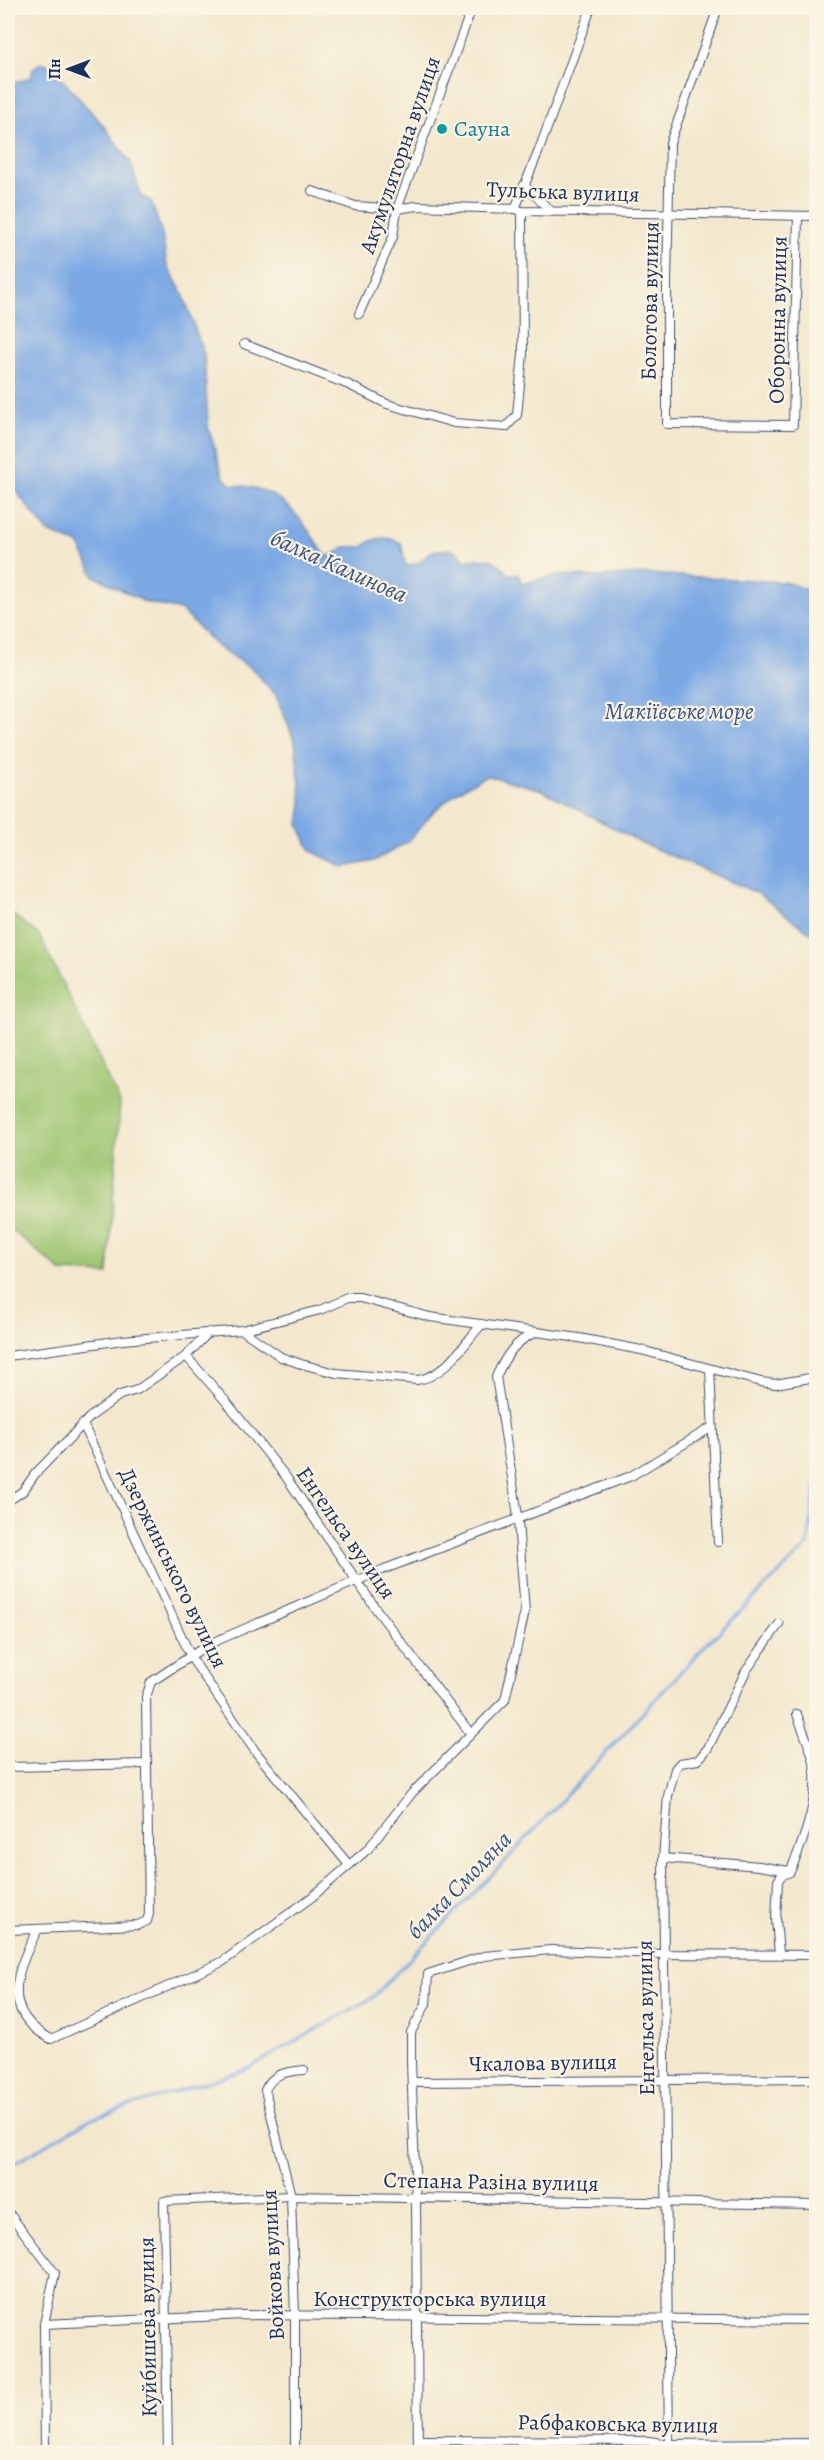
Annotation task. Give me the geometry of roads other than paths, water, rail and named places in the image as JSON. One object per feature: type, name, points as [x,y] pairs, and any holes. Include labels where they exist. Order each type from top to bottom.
[{"type":"street","name":"Акумуляторна вулиця","points":[[359,314],[393,237],[397,209],[472,8]]},
{"type":"street","points":[[244,344],[349,385],[387,404],[454,423],[506,427],[517,415],[523,354],[518,210],[525,185],[591,8]]},
{"type":"street","name":"Болотова вулиця","points":[[718,8],[670,143],[667,424],[793,425]]},
{"type":"street","points":[[525,185],[552,212]]},
{"type":"street","name":"Тульська вулиця","points":[[312,191],[355,206],[397,209],[416,206],[552,212],[816,216]]},
{"type":"street","name":"Оборонна вулиця","points":[[793,425],[798,216]]},
{"type":"street","points":[[8,1356],[123,1340],[242,1330],[320,1310],[347,1298],[353,1298],[430,1317],[641,1350],[768,1383],[816,1377]]},
{"type":"street","points":[[242,1330],[281,1357],[301,1364],[336,1373],[417,1380],[428,1379],[439,1373],[482,1324]]},
{"type":"street","points":[[8,1501],[22,1491],[34,1474],[83,1424],[120,1395],[136,1390],[186,1356],[209,1332]]},
{"type":"street","points":[[38,1929],[18,1965],[14,1993],[19,2013],[32,2030],[51,2038],[222,1962],[312,1897],[368,1849],[412,1793],[505,1700],[525,1611],[518,1519],[496,1377],[503,1361],[514,1346],[537,1332]]},
{"type":"street","name":"Енгельса вулиця","points":[[186,1356],[229,1405],[286,1477],[357,1581],[471,1734]]},
{"type":"street","points":[[710,1369],[718,1542]]},
{"type":"street","name":"Дзержинського вулиця","points":[[83,1424],[191,1656],[255,1751],[349,1865]]},
{"type":"street","points":[[8,1930],[138,1925],[147,1921],[149,1914],[146,1697],[151,1682],[209,1644],[357,1581],[631,1476],[712,1427]]},
{"type":"street","name":"Енгельса вулиця","points":[[668,2448],[662,1954],[663,1858],[668,1796],[675,1769],[680,1763],[698,1760],[708,1748],[746,1671],[779,1624]]},
{"type":"street","points":[[779,1954],[776,1919],[778,1881],[781,1876],[790,1872],[810,1816],[816,1790],[813,1759],[797,1714]]},
{"type":"street","points":[[8,1767],[147,1764]]},
{"type":"street","points":[[663,1858],[759,1866],[790,1872]]},
{"type":"street","points":[[418,2452],[416,2199],[411,2032],[426,2004],[428,1974],[484,1956],[551,1950],[662,1954],[816,1955]]},
{"type":"street","name":"Войкова вулиця","points":[[295,2452],[295,2316],[291,2196],[265,2090],[270,2080],[282,2072],[304,2070]]},
{"type":"street","name":"Чкалова вулиця","points":[[413,2082],[816,2079]]},
{"type":"street","name":"Степана Разіна вулиця","points":[[164,2201],[291,2196],[816,2205]]},
{"type":"street","name":"Куйбишева вулиця","points":[[164,2201],[168,2452]]},
{"type":"street","points":[[8,2212],[55,2273],[44,2324],[45,2452]]},
{"type":"street","name":"Конструкторська вулиця","points":[[44,2324],[110,2323],[166,2317],[295,2316],[816,2319]]},
{"type":"street","name":"Рабфаковська вулиця","points":[[418,2440],[649,2441],[668,2448],[816,2443]]},
{"type":"water","name":"Макіївське море","points":[[41,63],[48,64],[103,125],[131,163],[141,196],[151,201],[162,234],[167,265],[183,294],[204,355],[208,426],[223,477],[232,485],[250,487],[277,498],[298,517],[326,556],[333,555],[345,547],[364,547],[376,539],[386,538],[401,543],[406,566],[419,563],[432,551],[449,549],[457,552],[465,561],[489,559],[494,561],[508,574],[518,574],[522,584],[558,575],[598,577],[648,574],[785,582],[816,593],[816,937],[757,893],[642,843],[542,790],[487,775],[458,791],[432,813],[408,842],[374,861],[344,867],[311,851],[299,825],[302,803],[295,742],[276,695],[251,668],[220,649],[181,610],[145,602],[94,576],[79,544],[48,532],[8,481],[8,80],[21,81],[32,77],[33,68]]},
{"type":"waterway","name":"балка Смоляна","points":[[8,2169],[12,2164],[92,2118],[245,2070],[372,1998],[511,1855],[704,1647],[808,1545],[816,1487]]},
{"type":"place","name":"Сауна","points":[[442,129]]},
{"type":"water label","name":"балка Калинова","points":[[339,566]]}]
